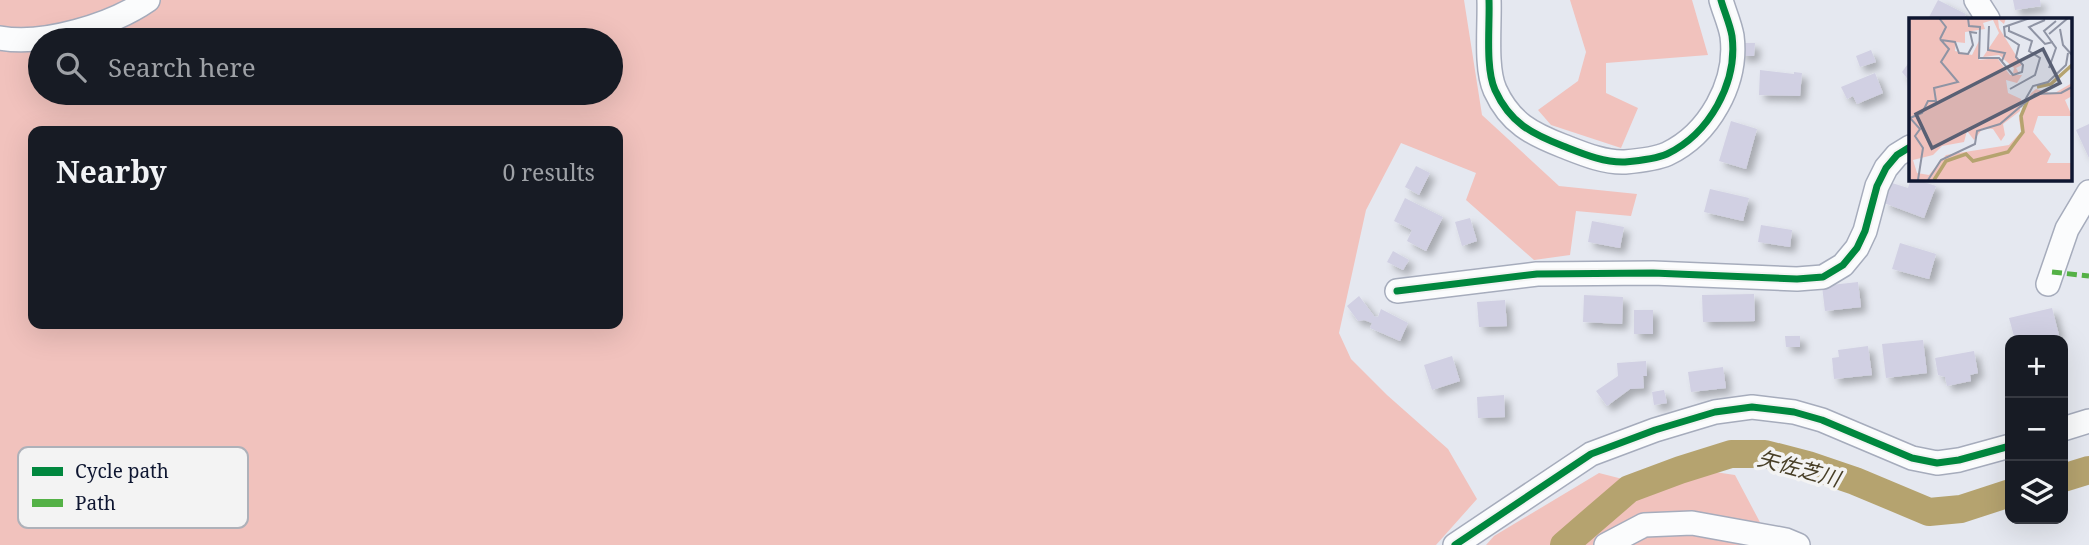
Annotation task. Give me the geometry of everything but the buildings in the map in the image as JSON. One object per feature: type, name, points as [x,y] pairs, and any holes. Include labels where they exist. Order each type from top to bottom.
[{"type":"street","points":[[84,28],[134,9],[148,0]]},
{"type":"street","points":[[1489,0],[1494,88],[1509,114],[1533,134],[1583,154],[1623,162],[1664,156],[1689,140],[1710,119],[1732,67],[1732,35],[1721,0]]},
{"type":"street","points":[[1976,0],[1988,18]]},
{"type":"street","points":[[0,38],[15,41],[28,39]]},
{"type":"street","points":[[1397,291],[1536,274],[1653,272],[1797,279],[1823,277],[1843,265],[1857,248],[1886,167],[1909,147]]},
{"type":"street","points":[[2048,284],[2067,229],[2089,192]]},
{"type":"street","points":[[1455,545],[1591,454],[1655,430],[1715,412],[1752,407],[1794,412],[1822,420],[1912,458],[1937,463],[2005,447]]},
{"type":"street","points":[[2068,427],[2089,421]]},
{"type":"street","points":[[1606,545],[1644,524],[1692,523],[1786,540],[1798,545]]},
{"type":"shaded area","points":[[0,0],[1464,0],[1482,115],[1559,186],[1637,194],[1631,216],[1576,211],[1570,255],[1534,260],[1466,200],[1476,173],[1401,143],[1366,210],[1339,333],[1351,359],[1448,449],[1477,499],[1436,545],[0,545]]},
{"type":"shaded area","points":[[1570,0],[1692,0],[1708,55],[1606,63],[1606,93],[1638,108],[1621,148],[1551,125],[1538,110],[1578,81],[1586,52]]},
{"type":"shaded area","points":[[1708,471],[1735,475],[1772,545],[1486,545],[1494,536],[1599,473],[1650,486]]},
{"type":"waterway","name":"矢佐芝川","points":[[1564,545],[1629,489],[1731,454],[1765,454],[1808,465],[1855,481],[1929,512],[1961,509],[2005,495]]},
{"type":"waterway","name":"矢佐芝川","points":[[2068,476],[2089,470]]},
{"type":"marked path","points":[[2052,272],[2089,276]]},
{"type":"cycle path","points":[[1489,0],[1490,70],[1495,90],[1508,111],[1523,126],[1552,142],[1593,157],[1625,162],[1662,156],[1682,145],[1696,134],[1718,105],[1725,89],[1733,54],[1731,31],[1721,0]]},
{"type":"cycle path","points":[[1397,291],[1537,274],[1653,273],[1797,279],[1823,277],[1843,265],[1857,248],[1865,231],[1877,186],[1886,168],[1897,155],[1909,148]]},
{"type":"cycle path","points":[[1455,545],[1591,454],[1655,430],[1715,412],[1752,407],[1794,412],[1822,420],[1912,458],[1937,463],[2005,447]]}]
